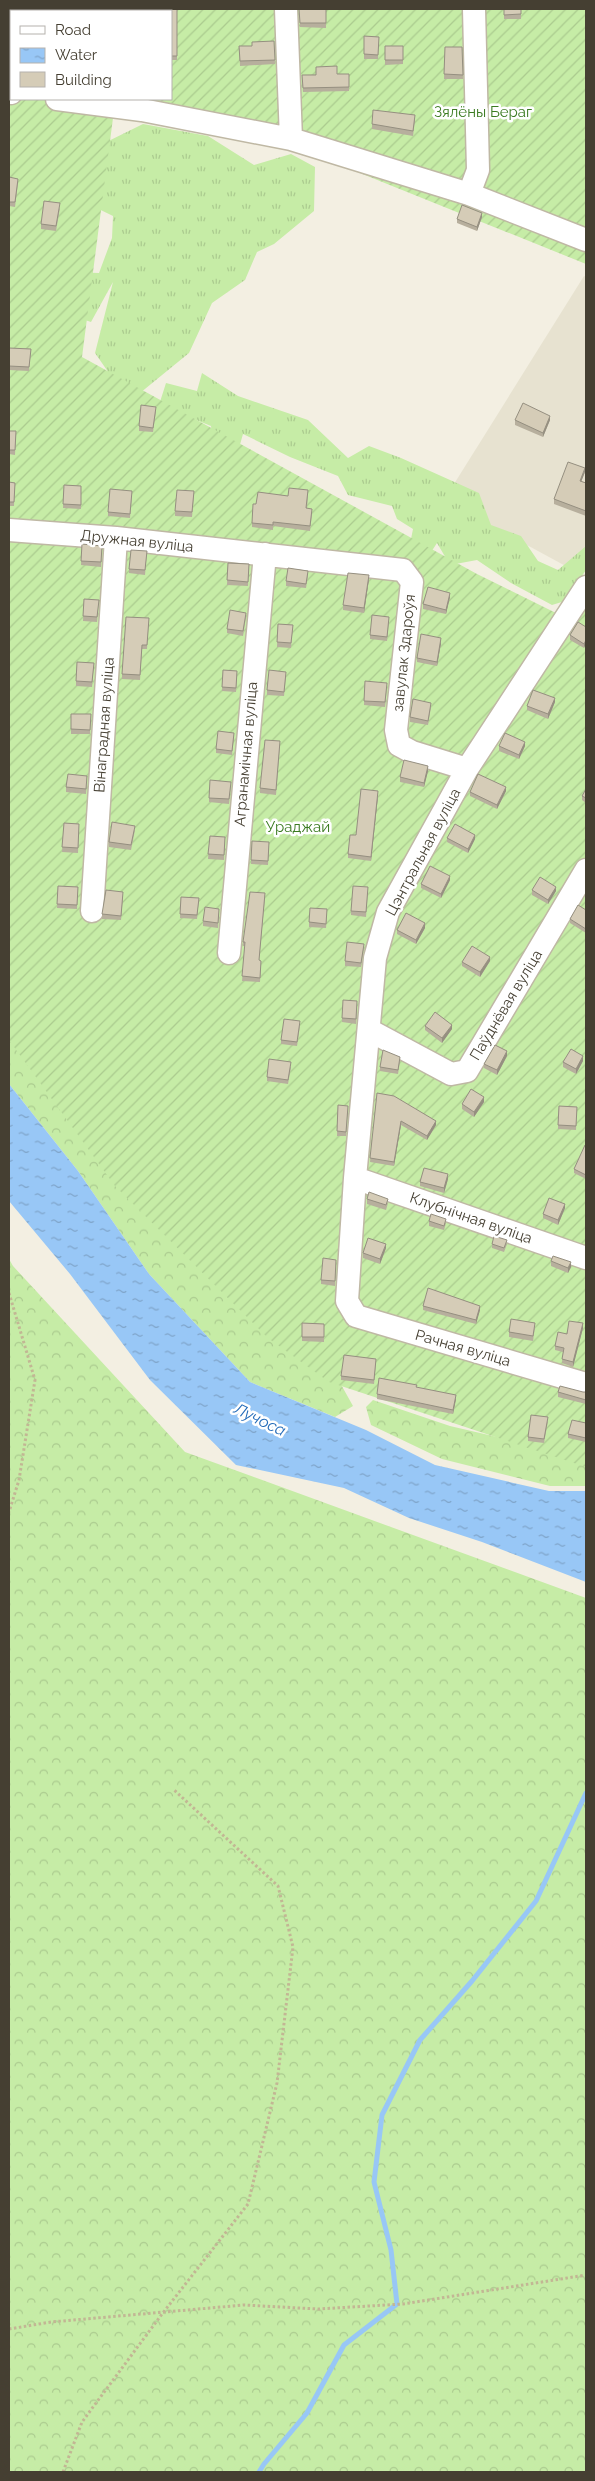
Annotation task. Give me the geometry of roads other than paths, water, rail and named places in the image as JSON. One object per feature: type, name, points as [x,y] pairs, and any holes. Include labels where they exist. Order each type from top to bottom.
[{"type":"street","points":[[286,9],[291,139]]},
{"type":"street","points":[[469,194],[478,170],[474,9]]},
{"type":"street","points":[[74,100],[142,104],[291,139],[469,194],[586,240]]},
{"type":"street","name":"Дружная вуліца","points":[[9,530],[116,538],[265,554]]},
{"type":"street","name":"Вінаградная вуліца","points":[[92,911],[116,538]]},
{"type":"street","name":"завулак Здароўя","points":[[265,554],[403,570],[412,582],[396,730],[399,745],[412,752],[467,769]]},
{"type":"street","name":"Агранамічная вуліца","points":[[229,953],[265,554]]},
{"type":"street","name":"Цэнтральная вуліца","points":[[347,1301],[355,1178],[375,958],[388,912],[467,769],[579,615],[586,587]]},
{"type":"street","name":"Паўднёвая вуліца","points":[[369,1030],[451,1074],[467,1072],[586,870]]},
{"type":"street","name":"Клубнічная вуліца","points":[[355,1178],[586,1258]]},
{"type":"street","name":"Рачная вуліца","points":[[347,1301],[356,1316],[586,1384]]},
{"type":"water","name":"Лучоса","points":[[9,1084],[78,1171],[149,1274],[250,1382],[366,1430],[435,1465],[549,1491],[586,1491],[586,1582],[482,1542],[409,1518],[344,1488],[236,1465],[150,1380],[70,1274],[9,1201]]},
{"type":"waterway","points":[[259,2472],[307,2413],[344,2345],[397,2304],[391,2250],[374,2182],[382,2115],[420,2040],[472,1981],[536,1901],[586,1793]]},
{"type":"park label","name":"Зялёны Бераг","points":[[483,112]]},
{"type":"park label","name":"Ураджай","points":[[298,827]]}]
